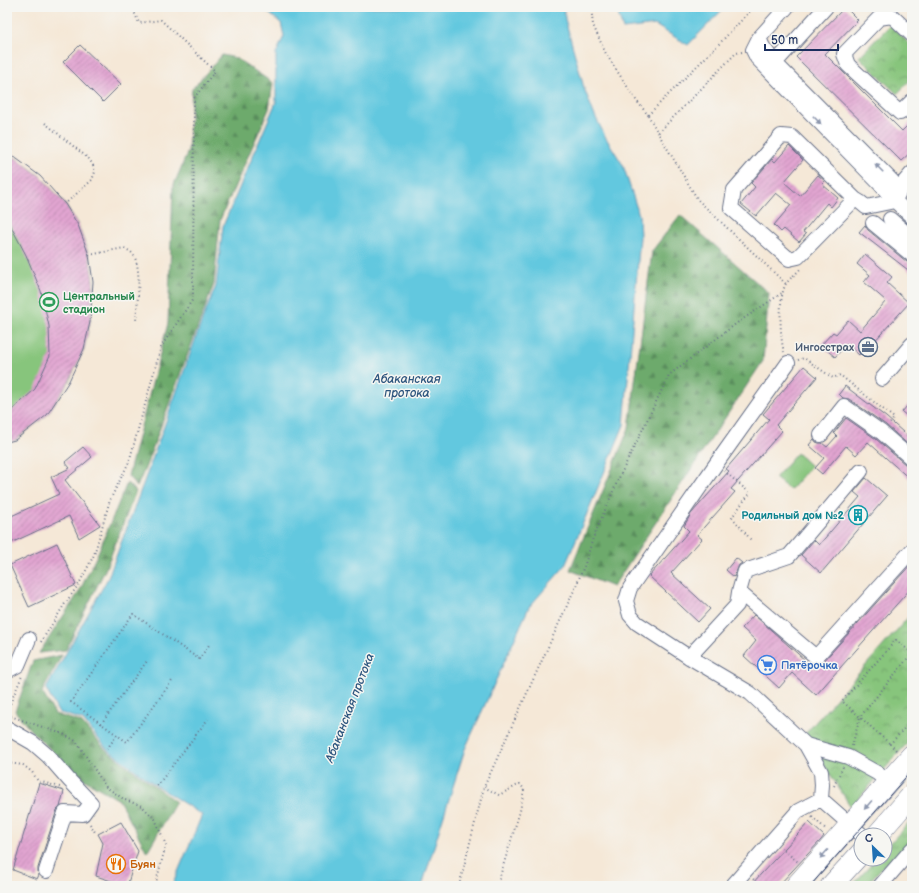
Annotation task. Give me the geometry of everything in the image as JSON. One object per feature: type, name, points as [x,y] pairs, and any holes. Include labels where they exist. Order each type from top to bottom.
[{"type":"highway","points":[[858,827],[888,782],[904,753]]},
{"type":"highway","points":[[884,827],[912,795]]},
{"type":"highway","points":[[796,886],[853,833]]},
{"type":"highway","points":[[831,886],[853,862]]},
{"type":"street","points":[[787,7],[756,44],[758,58],[912,217]]},
{"type":"street","points":[[775,62],[826,7]]},
{"type":"street","points":[[912,35],[892,16],[879,18],[844,54],[848,65],[900,113],[912,101]]},
{"type":"street","points":[[756,44],[763,48],[893,182],[895,201]]},
{"type":"street","points":[[855,199],[798,257],[789,259],[731,208],[734,190],[781,136],[792,137],[855,199],[866,207],[895,201]]},
{"type":"street","points":[[895,201],[905,181],[912,173]]},
{"type":"street","points":[[890,219],[912,238]]},
{"type":"street","points":[[873,224],[912,255]]},
{"type":"street","points":[[882,379],[912,344]]},
{"type":"street","points":[[788,363],[630,588],[626,601],[630,615],[637,623],[688,657],[750,693],[806,745],[821,772],[823,801],[853,827]]},
{"type":"street","points":[[822,435],[844,406],[881,432],[912,459]]},
{"type":"street","points":[[688,657],[737,605],[745,571],[789,556],[861,471]]},
{"type":"street","points":[[739,592],[816,657],[912,550]]},
{"type":"street","points":[[7,671],[18,665],[33,643]]},
{"type":"street","points":[[7,728],[38,747],[91,803],[83,814],[65,813],[46,871]]},
{"type":"street","points":[[806,745],[848,757],[877,773],[888,782]]},
{"type":"street","points":[[732,886],[798,811],[823,801]]},
{"type":"street","points":[[880,886],[909,857]]},
{"type":"path","points":[[33,643],[79,584],[94,555],[110,500],[129,462],[161,347],[192,299],[194,98],[215,71],[161,20],[139,23],[132,7]]},
{"type":"path","points":[[591,7],[593,24],[606,54],[636,100],[648,115],[698,200],[786,284]]},
{"type":"path","points":[[648,115],[754,7]]},
{"type":"path","points":[[658,133],[736,53],[756,44]]},
{"type":"path","points":[[45,123],[89,159],[95,172],[92,180],[65,204]]},
{"type":"path","points":[[90,255],[124,248],[133,254],[137,262],[138,273],[136,321]]},
{"type":"path","points":[[459,886],[484,787],[576,586],[593,538],[618,480],[669,375],[737,323],[782,293]]},
{"type":"path","points":[[780,304],[782,345],[788,363],[804,358],[833,378],[840,375],[894,418],[888,428]]},
{"type":"path","points":[[716,464],[750,493],[732,517],[751,540]]},
{"type":"path","points":[[172,681],[126,742],[71,702],[133,614],[198,659],[209,645]]},
{"type":"path","points":[[830,833],[810,815],[823,801],[848,757],[860,717],[912,653],[896,640],[842,701],[860,717],[890,744],[904,753]]},
{"type":"path","points":[[101,724],[147,661]]},
{"type":"path","points":[[7,711],[22,675]]},
{"type":"path","points":[[7,715],[63,734],[76,741],[106,787],[125,800],[142,806],[155,819],[166,845],[155,886]]},
{"type":"path","points":[[157,786],[208,719]]},
{"type":"path","points":[[890,744],[912,720]]},
{"type":"path","points":[[107,749],[117,735]]},
{"type":"path","points":[[7,763],[23,765],[32,772],[38,781],[64,788]]},
{"type":"path","points":[[484,787],[499,795],[520,784],[524,789],[520,811],[497,886]]},
{"type":"path","points":[[83,814],[96,832]]},
{"type":"path","points":[[781,848],[802,865]]},
{"type":"path","points":[[750,882],[754,879],[762,886]]},
{"type":"green space","points":[[890,25],[912,46],[912,78],[897,94],[859,57]]},
{"type":"green space","points":[[222,55],[236,58],[273,83],[269,109],[220,220],[214,284],[137,487],[128,476],[168,323],[173,187],[188,151],[192,89]]},
{"type":"green space","name":"Центральный стадион","points":[[7,154],[17,159],[40,176],[65,204],[78,225],[89,255],[93,282],[90,322],[84,349],[69,381],[47,415],[15,440],[7,441]]},
{"type":"green space","points":[[680,215],[769,293],[763,361],[613,587],[570,570],[629,428],[652,251]]},
{"type":"green space","points":[[797,453],[811,466],[790,490],[775,478]]},
{"type":"green space","points":[[127,483],[136,491],[106,568],[66,650],[39,653],[79,592],[97,555]]},
{"type":"green space","points":[[912,613],[912,738],[851,807],[806,733]]},
{"type":"green space","points":[[62,655],[42,692],[55,714],[81,722],[106,750],[176,802],[147,852],[119,800],[78,776],[31,731],[15,711],[33,661]]},
{"type":"green space","points":[[912,819],[912,839],[893,861],[893,840]]},
{"type":"green space","points":[[869,867],[882,867],[865,886],[852,886]]},
{"type":"water","name":"Абаканская протока","points":[[265,7],[564,7],[565,19],[584,88],[594,114],[606,138],[623,165],[639,215],[640,237],[624,425],[565,566],[529,607],[465,749],[422,886],[172,886],[202,815],[157,786],[107,749],[83,720],[58,712],[46,689],[108,578],[216,286],[223,226],[276,102],[276,54],[284,36],[281,23],[266,11]]},
{"type":"water","points":[[616,7],[725,7],[688,45],[655,25],[623,29]]},
{"type":"building","points":[[845,7],[858,20],[825,54],[902,131],[912,121],[912,151],[901,161],[796,57]]},
{"type":"building","points":[[80,45],[121,84],[103,102],[63,62]]},
{"type":"building","points":[[789,146],[803,160],[784,182],[800,196],[818,175],[825,181],[822,184],[838,198],[831,207],[827,203],[803,232],[806,234],[799,242],[784,229],[781,232],[774,225],[791,205],[776,193],[756,216],[741,204],[755,187],[751,183],[772,159],[775,162]]},
{"type":"building","name":"Центральный стадион","points":[[7,154],[17,159],[40,176],[65,204],[78,225],[89,255],[93,282],[90,322],[84,349],[69,381],[47,415],[15,440],[7,442],[7,414],[35,389],[50,356],[49,326],[41,291],[26,255],[7,219]]},
{"type":"building","points":[[865,225],[868,230],[907,262],[912,263],[912,273],[859,232]]},
{"type":"building","points":[[865,254],[892,277],[887,283],[909,303],[872,344],[870,342],[859,355],[847,344],[835,357],[821,345],[833,332],[836,334],[848,320],[860,331],[886,301],[864,282],[870,275],[857,264]]},
{"type":"building","points":[[804,366],[817,377],[776,425],[782,431],[731,489],[735,492],[697,535],[702,539],[671,573],[710,609],[698,622],[649,576],[689,531],[684,526],[691,514],[729,471],[726,469],[769,419],[763,414]]},
{"type":"building","points":[[845,386],[886,417],[912,440],[912,448],[886,425],[849,399],[843,398],[839,394]]},
{"type":"building","points":[[912,400],[912,420],[902,412]]},
{"type":"building","points":[[846,418],[876,439],[906,465],[912,467],[912,481],[868,442],[856,455],[846,446],[822,474],[815,468],[824,458],[809,445],[814,439],[816,442],[822,443],[827,447],[837,436],[834,433]]},
{"type":"building","points":[[83,447],[92,457],[65,480],[100,525],[79,538],[69,516],[11,543],[7,535],[7,518],[59,494],[51,477],[70,468],[65,462]]},
{"type":"building","name":"Родильный дом №2","points":[[866,478],[887,496],[821,573],[801,555],[814,540],[819,545],[860,497],[854,492]]},
{"type":"building","points":[[57,543],[76,585],[29,607],[10,565]]},
{"type":"building","points":[[736,558],[742,563],[739,565],[734,577],[726,570]]},
{"type":"building","points":[[912,563],[912,587],[816,695],[792,673],[779,688],[744,656],[756,641],[742,628],[754,615],[815,669]]},
{"type":"building","points":[[39,783],[64,791],[60,807],[57,810],[38,868],[39,875],[37,879],[13,870]]},
{"type":"building","name":"Буян","points":[[121,822],[138,851],[127,886],[96,876],[103,843],[98,834]]},
{"type":"building","points":[[809,822],[824,836],[821,840],[778,886],[750,886]]},
{"type":"tram line","points":[[810,886],[912,770]]},
{"type":"place","name":"Центральный стадион","points":[[49,302]]},
{"type":"place","name":"Ингосстрах","points":[[868,347]]},
{"type":"place","name":"Родильный дом №2","points":[[858,515]]},
{"type":"place","name":"Пятёрочка","points":[[767,665]]},
{"type":"place","name":"Буян","points":[[116,864]]}]
